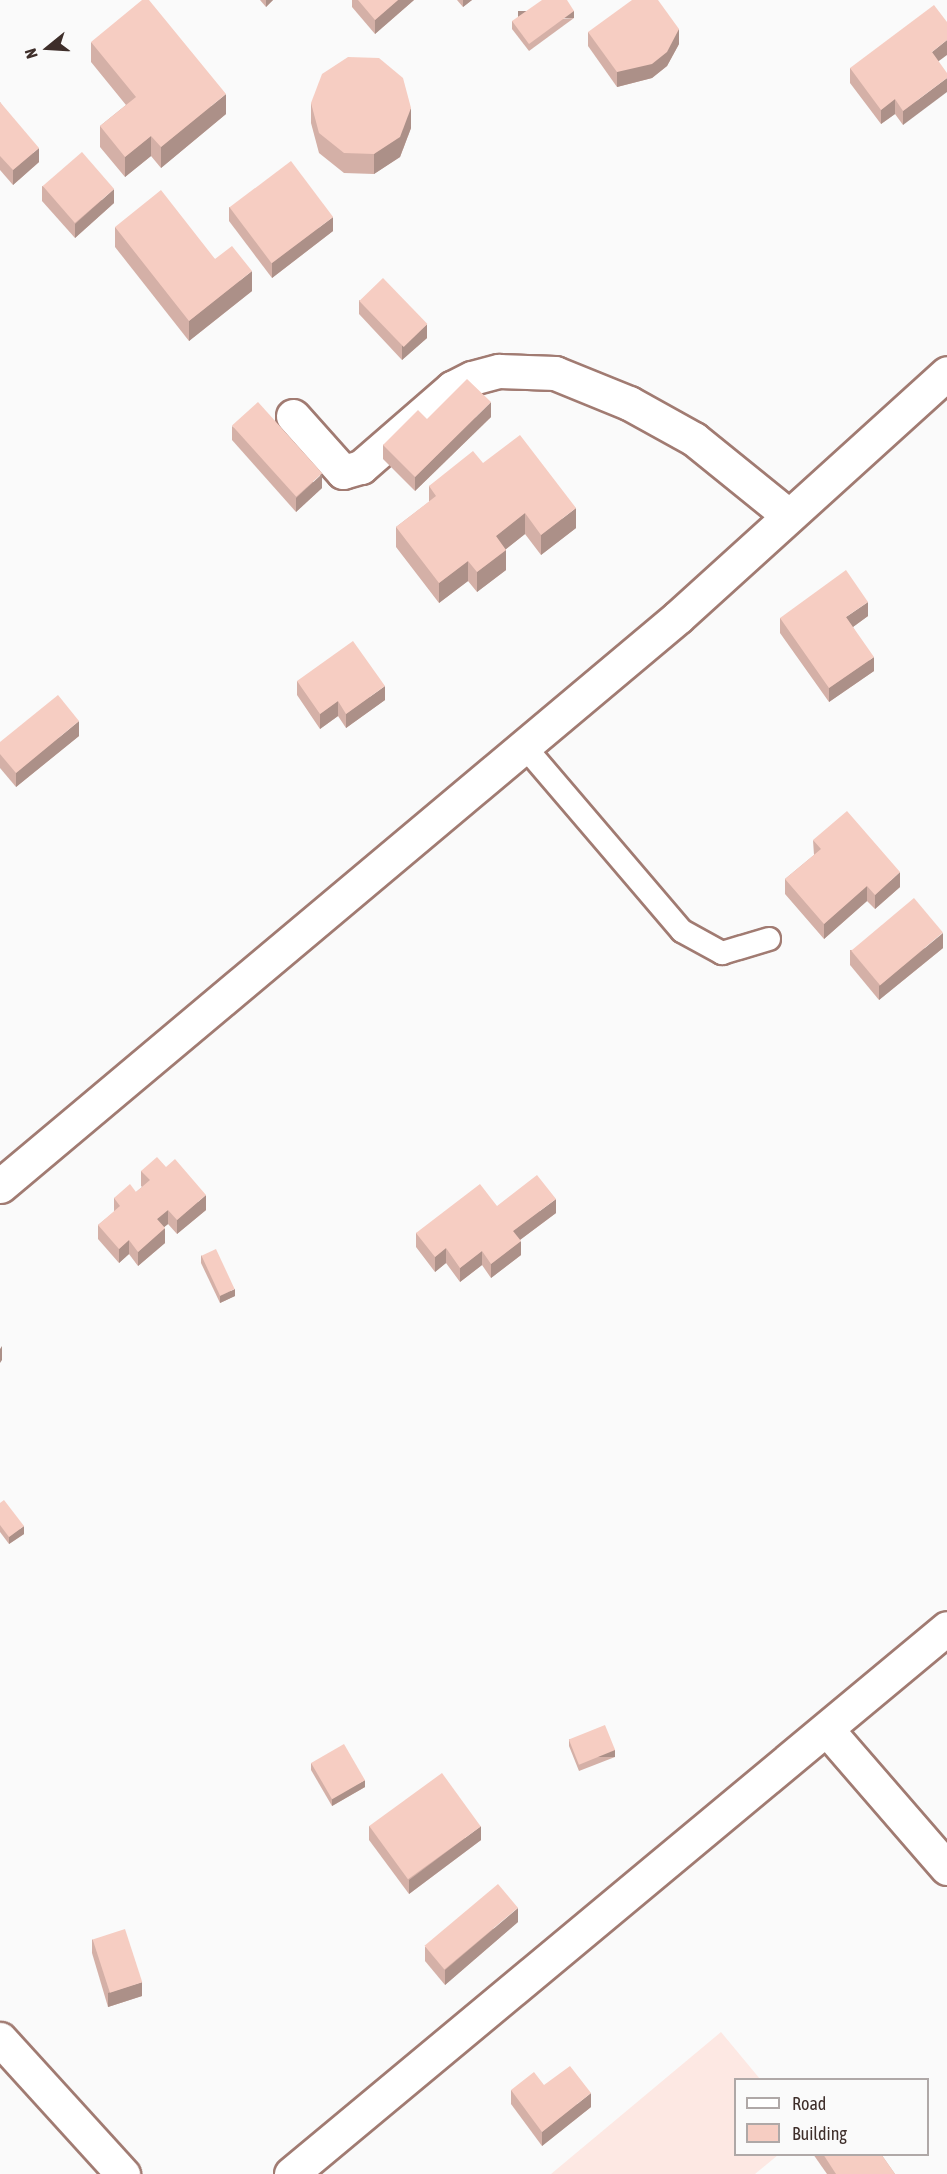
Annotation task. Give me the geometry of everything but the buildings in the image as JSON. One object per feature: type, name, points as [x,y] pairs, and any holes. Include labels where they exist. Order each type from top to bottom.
[{"type":"street","points":[[293,416],[343,472],[361,467],[452,388],[472,378],[499,371],[555,373],[629,403],[694,439],[789,516]]},
{"type":"street","points":[[0,1186],[524,746],[789,516],[947,373]]},
{"type":"street","points":[[291,2174],[829,1732],[947,1628]]},
{"type":"street","points":[[829,1732],[947,1868]]},
{"type":"street","points":[[0,2039],[123,2174]]},
{"type":"lane","points":[[524,746],[682,931],[722,952],[769,939]]},
{"type":"shaded area","points":[[721,2032],[759,2078],[734,2078],[734,2156],[777,2156],[755,2174],[551,2174]]}]
